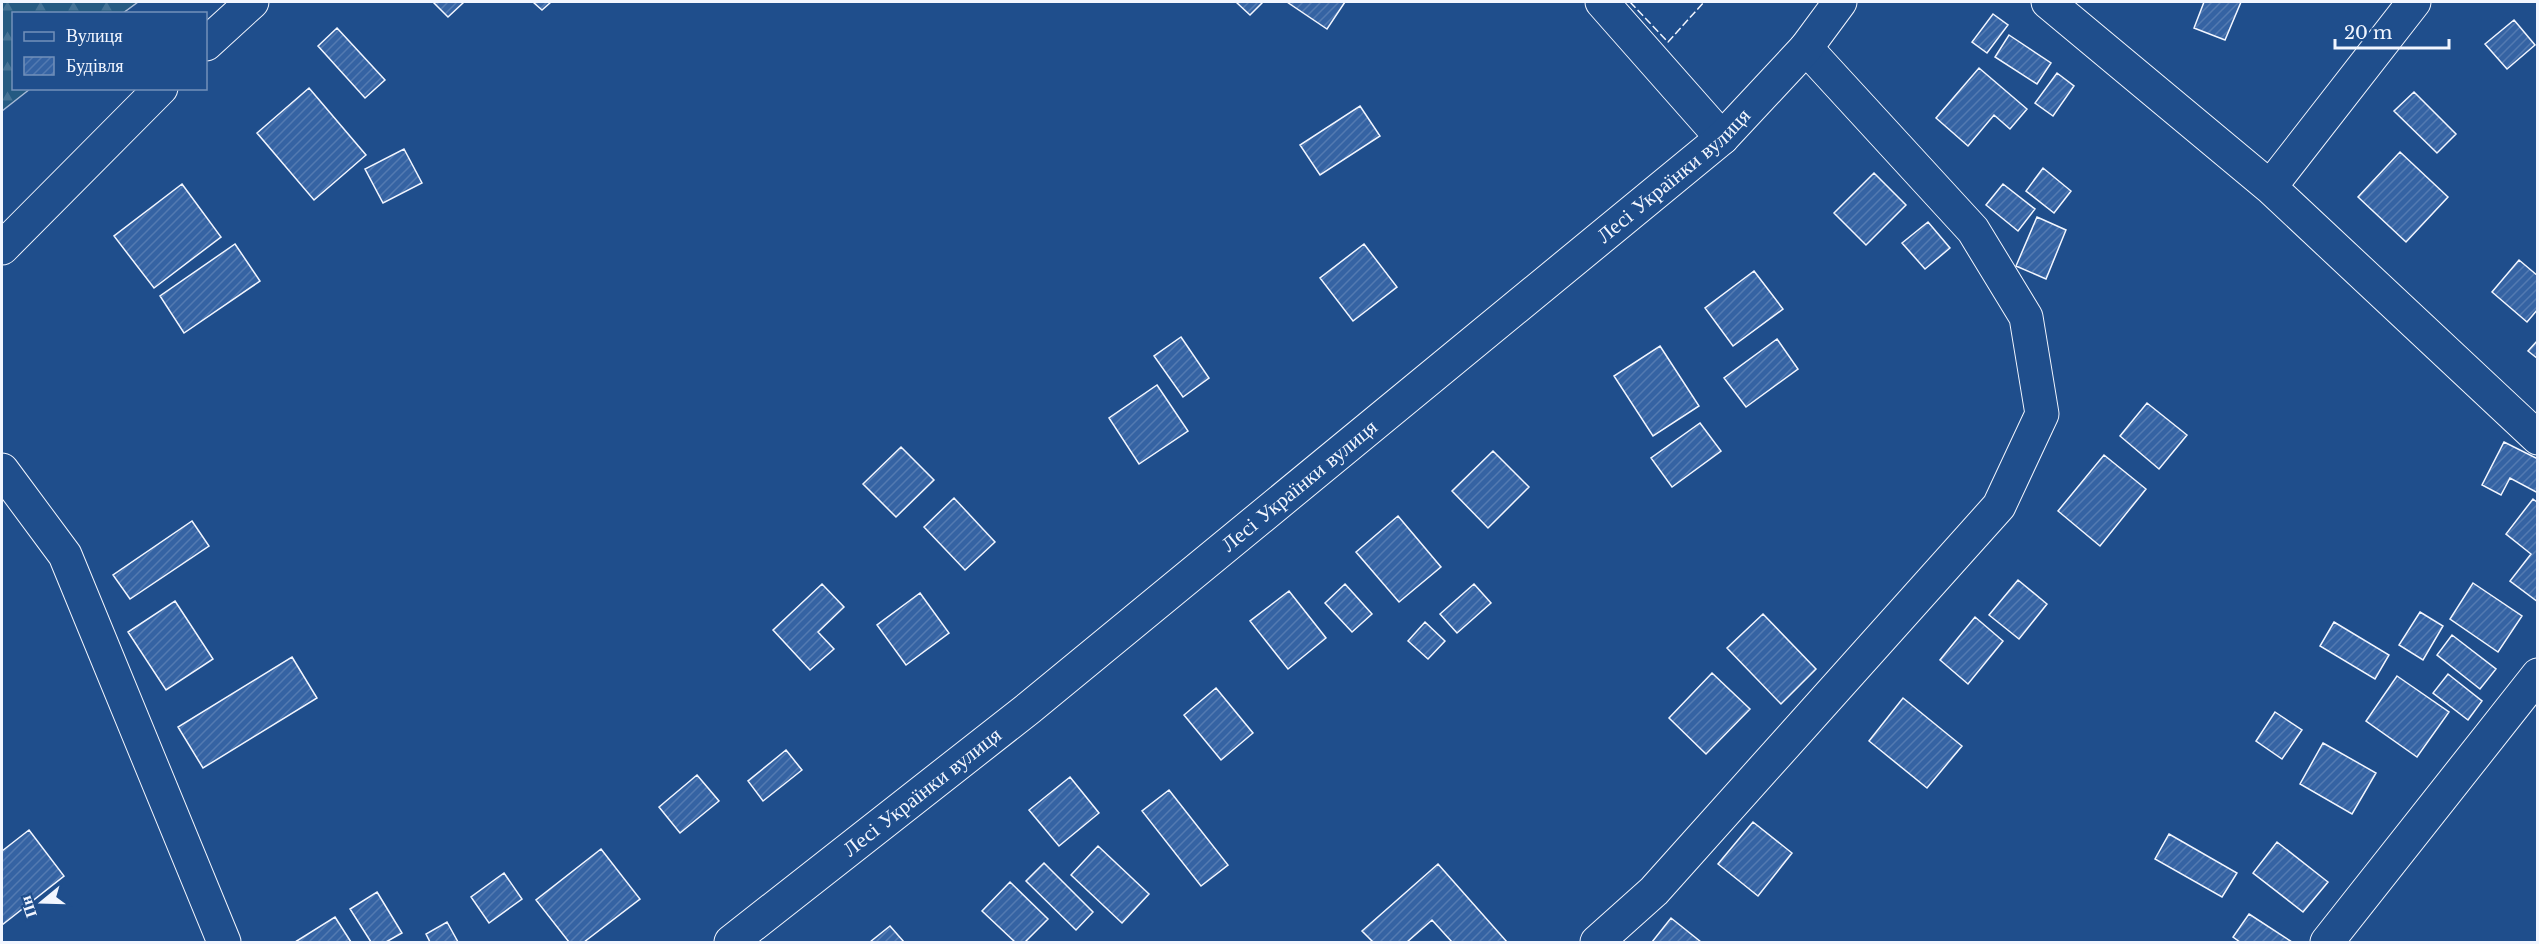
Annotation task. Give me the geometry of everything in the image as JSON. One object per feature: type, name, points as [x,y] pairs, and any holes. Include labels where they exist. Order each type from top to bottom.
[{"type":"street","points":[[207,43],[252,2]]},
{"type":"street","points":[[1602,2],[1722,138]]},
{"type":"street","name":"Лесі Українки вулиця","points":[[731,942],[1029,708],[1722,138],[1806,48],[1840,2]]},
{"type":"street","points":[[2048,2],[2270,187],[2538,438]]},
{"type":"street","points":[[2270,187],[2414,2]]},
{"type":"street","points":[[1597,942],[1654,891],[1999,506],[2042,414],[2026,317],[1973,230],[1806,48]]},
{"type":"street","points":[[2,248],[159,90]]},
{"type":"street","points":[[2,470],[65,555],[224,942]]},
{"type":"street","points":[[2327,942],[2538,675]]},
{"type":"green space","points":[[2,2],[138,2],[124,12],[12,12],[12,90],[29,90],[2,111]]},
{"type":"building","points":[[433,2],[464,2],[448,17]]},
{"type":"building","points":[[533,2],[551,2],[542,10]]},
{"type":"building","points":[[1236,2],[1263,2],[1250,15]]},
{"type":"building","points":[[1287,2],[1345,2],[1327,29]]},
{"type":"building","points":[[2204,2],[2241,2],[2225,40],[2194,28]]},
{"type":"building","points":[[1993,14],[2008,25],[1987,53],[1972,42]]},
{"type":"building","points":[[2514,20],[2535,45],[2507,69],[2485,44]]},
{"type":"building","points":[[337,28],[385,80],[365,98],[318,46]]},
{"type":"building","points":[[2009,35],[2051,63],[2037,84],[1995,57]]},
{"type":"building","points":[[1979,68],[2027,109],[2010,129],[1994,115],[1968,146],[1936,118]]},
{"type":"building","points":[[2057,73],[2074,86],[2053,116],[2035,103]]},
{"type":"building","points":[[309,88],[366,155],[314,200],[257,133]]},
{"type":"building","points":[[2414,92],[2456,134],[2437,153],[2394,111]]},
{"type":"building","points":[[1360,106],[1380,136],[1320,175],[1300,145]]},
{"type":"building","points":[[404,149],[422,183],[383,203],[365,169]]},
{"type":"building","points":[[2400,152],[2448,197],[2406,242],[2358,197]]},
{"type":"building","points":[[2043,168],[2071,191],[2054,213],[2026,191]]},
{"type":"building","points":[[1874,173],[1906,205],[1866,245],[1834,213]]},
{"type":"building","points":[[182,184],[221,237],[154,288],[114,236]]},
{"type":"building","points":[[2003,184],[2035,209],[2018,231],[1986,205]]},
{"type":"building","points":[[2037,217],[2066,230],[2046,279],[2016,266]]},
{"type":"building","points":[[1928,222],[1950,248],[1925,269],[1902,243]]},
{"type":"building","points":[[235,244],[260,281],[184,333],[160,296]]},
{"type":"building","points":[[1364,244],[1397,287],[1353,321],[1320,278]]},
{"type":"building","points":[[2519,260],[2538,276],[2538,309],[2527,322],[2492,292]]},
{"type":"building","points":[[1754,271],[1783,309],[1733,346],[1705,308]]},
{"type":"building","points":[[1181,337],[1209,378],[1183,397],[1154,356]]},
{"type":"building","points":[[1777,339],[1798,369],[1746,407],[1724,378]]},
{"type":"building","points":[[2538,340],[2538,359],[2528,351]]},
{"type":"building","points":[[1660,346],[1699,406],[1653,436],[1614,376]]},
{"type":"building","points":[[1157,385],[1188,431],[1139,464],[1109,418]]},
{"type":"building","points":[[2147,403],[2187,435],[2159,469],[2120,436]]},
{"type":"building","points":[[1700,423],[1721,451],[1672,487],[1651,458]]},
{"type":"building","points":[[2504,442],[2538,459],[2538,493],[2510,478],[2501,495],[2482,485]]},
{"type":"building","points":[[901,447],[934,480],[896,517],[863,484]]},
{"type":"building","points":[[1493,451],[1529,487],[1488,528],[1452,491]]},
{"type":"building","points":[[2104,455],[2146,489],[2100,546],[2058,511]]},
{"type":"building","points":[[954,498],[995,542],[965,570],[924,527]]},
{"type":"building","points":[[2533,499],[2538,503],[2538,602],[2510,581],[2531,554],[2506,534]]},
{"type":"building","points":[[1398,516],[1441,567],[1399,602],[1356,552]]},
{"type":"building","points":[[192,521],[209,546],[130,599],[113,575]]},
{"type":"building","points":[[2018,580],[2047,604],[2019,639],[1989,615]]},
{"type":"building","points":[[2473,583],[2522,616],[2498,652],[2450,619]]},
{"type":"building","points":[[822,584],[844,607],[818,632],[834,649],[810,670],[773,630]]},
{"type":"building","points":[[1345,584],[1372,614],[1352,632],[1325,603]]},
{"type":"building","points":[[1474,584],[1491,603],[1457,633],[1440,614]]},
{"type":"building","points":[[1289,591],[1326,638],[1288,669],[1250,621]]},
{"type":"building","points":[[920,593],[949,633],[906,665],[877,625]]},
{"type":"building","points":[[175,601],[213,659],[166,690],[128,632]]},
{"type":"building","points":[[2420,612],[2443,626],[2423,660],[2399,645]]},
{"type":"building","points":[[1763,614],[1816,669],[1781,704],[1727,648]]},
{"type":"building","points":[[1975,617],[2003,641],[1968,684],[1940,660]]},
{"type":"building","points":[[1425,622],[1445,641],[1428,659],[1408,641]]},
{"type":"building","points":[[2334,622],[2389,655],[2375,679],[2320,646]]},
{"type":"building","points":[[2452,635],[2496,669],[2480,689],[2437,655]]},
{"type":"building","points":[[292,657],[317,698],[203,768],[178,727]]},
{"type":"building","points":[[1712,673],[1750,709],[1706,754],[1669,718]]},
{"type":"building","points":[[2448,674],[2482,701],[2468,720],[2433,693]]},
{"type":"building","points":[[2397,676],[2449,712],[2417,757],[2366,721]]},
{"type":"building","points":[[1216,688],[1253,733],[1221,760],[1184,715]]},
{"type":"building","points":[[1903,698],[1962,746],[1927,788],[1869,741]]},
{"type":"building","points":[[2275,712],[2302,730],[2282,759],[2256,741]]},
{"type":"building","points":[[2323,743],[2376,773],[2352,814],[2300,784]]},
{"type":"building","points":[[786,750],[802,770],[763,801],[748,781]]},
{"type":"building","points":[[697,775],[719,801],[680,833],[659,807]]},
{"type":"building","points":[[1070,777],[1099,813],[1059,846],[1029,810]]},
{"type":"building","points":[[1169,790],[1228,865],[1201,886],[1142,811]]},
{"type":"building","points":[[1753,822],[1792,853],[1758,896],[1718,864]]},
{"type":"building","points":[[29,830],[64,876],[2,925],[2,851]]},
{"type":"building","points":[[2169,834],[2237,873],[2222,897],[2155,859]]},
{"type":"building","points":[[2277,842],[2328,882],[2303,912],[2253,873]]},
{"type":"building","points":[[1098,846],[1149,894],[1122,923],[1071,875]]},
{"type":"building","points":[[601,849],[640,899],[584,942],[569,942],[536,900]]},
{"type":"building","points":[[1044,863],[1093,912],[1076,930],[1026,881]]},
{"type":"building","points":[[1438,864],[1507,942],[1452,942],[1432,920],[1407,942],[1373,942],[1362,931]]},
{"type":"building","points":[[504,873],[522,899],[489,923],[471,897]]},
{"type":"building","points":[[1010,882],[1048,919],[1025,942],[1015,942],[982,911]]},
{"type":"building","points":[[377,892],[402,933],[386,942],[371,942],[350,909]]},
{"type":"building","points":[[2249,914],[2292,942],[2240,942],[2233,937]]},
{"type":"building","points":[[335,917],[351,942],[295,942]]},
{"type":"building","points":[[1671,918],[1701,942],[1652,942]]},
{"type":"building","points":[[447,922],[458,942],[430,942],[426,934]]},
{"type":"building","points":[[890,926],[904,942],[870,942]]},
{"type":"fence","points":[[1630,2],[1668,42],[1704,2]]}]
